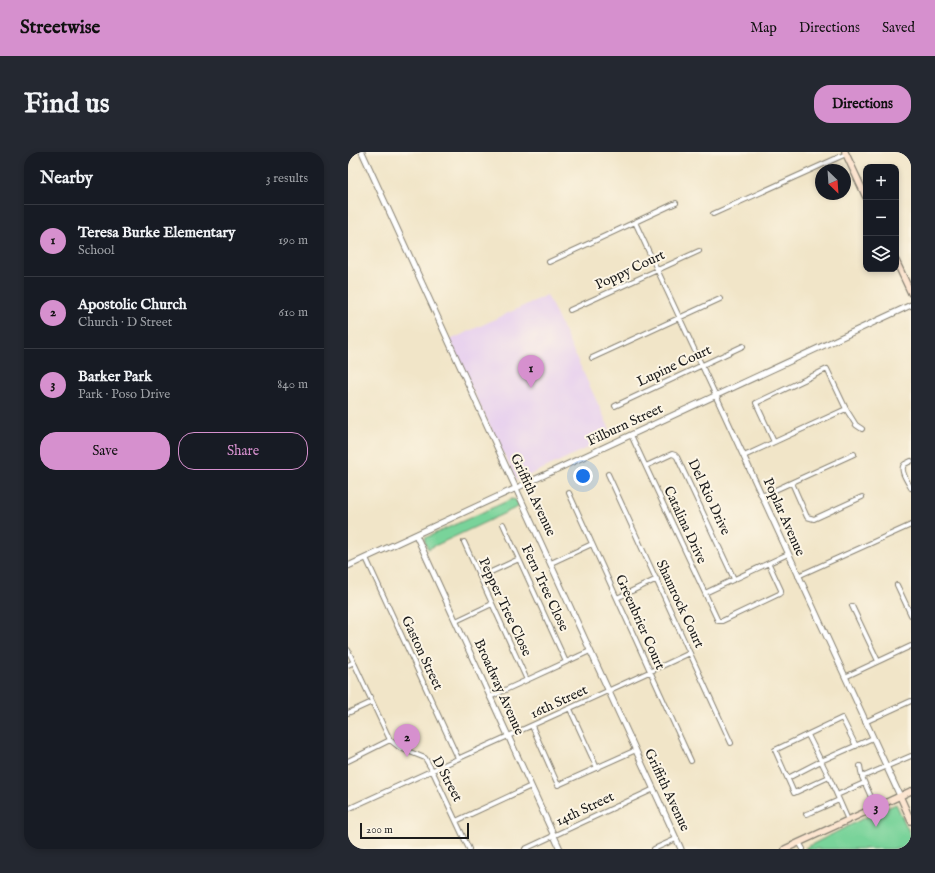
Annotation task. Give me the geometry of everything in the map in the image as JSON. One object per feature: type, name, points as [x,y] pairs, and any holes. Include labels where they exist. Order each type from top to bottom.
[{"type":"main road","points":[[845,153],[863,191]]},
{"type":"main road","points":[[899,267],[911,293]]},
{"type":"main road","points":[[785,849],[911,791]]},
{"type":"main road","name":"Poplar Avenue","points":[[900,796],[911,821]]},
{"type":"street","name":"Griffith Avenue","points":[[362,152],[681,849]]},
{"type":"street","points":[[713,214],[845,153]]},
{"type":"street","points":[[549,262],[676,203]]},
{"type":"street","name":"Poplar Avenue","points":[[635,222],[900,796]]},
{"type":"street","name":"Poppy Court","points":[[570,310],[699,251]]},
{"type":"street","points":[[592,358],[720,299]]},
{"type":"street","name":"Filburn Street","points":[[348,566],[911,305]]},
{"type":"street","name":"Lupine Court","points":[[615,406],[743,346]]},
{"type":"street","points":[[774,442],[756,403],[827,370],[846,410],[856,425],[862,429]]},
{"type":"street","points":[[744,456],[846,410]]},
{"type":"street","name":"Catalina Drive","points":[[631,435],[718,621],[722,621],[781,592],[769,564]]},
{"type":"street","name":"Del Rio Drive","points":[[646,466],[672,454],[678,457],[734,579]]},
{"type":"street","points":[[762,496],[854,454]]},
{"type":"street","points":[[911,461],[904,464],[902,468],[911,488]]},
{"type":"street","name":"Shamrock Court","points":[[608,474],[731,743]]},
{"type":"street","points":[[792,483],[807,517],[810,519],[814,519],[862,497]]},
{"type":"street","name":"Greenbrier Court","points":[[568,493],[691,761]]},
{"type":"street","name":"Fern Tree Close","points":[[503,524],[566,662]]},
{"type":"street","points":[[798,576],[911,525]]},
{"type":"street","name":"Broadway Avenue","points":[[416,535],[560,849]]},
{"type":"street","name":"Pepper Tree Close","points":[[464,542],[527,680]]},
{"type":"street","points":[[551,563],[592,544]]},
{"type":"street","points":[[704,593],[788,554]]},
{"type":"street","name":"Gaston Street","points":[[366,558],[458,758]]},
{"type":"street","points":[[480,577],[519,559]]},
{"type":"street","points":[[617,598],[657,579]]},
{"type":"street","points":[[897,585],[911,615]]},
{"type":"street","points":[[456,620],[492,604]]},
{"type":"street","points":[[852,606],[878,661]]},
{"type":"street","points":[[845,677],[911,646]]},
{"type":"street","points":[[348,650],[390,740],[348,761]]},
{"type":"street","points":[[490,697],[590,651]]},
{"type":"street","name":"16th Street","points":[[348,809],[690,653]]},
{"type":"street","points":[[348,665],[354,662]]},
{"type":"street","points":[[865,722],[911,701]]},
{"type":"street","points":[[348,713],[372,702]]},
{"type":"street","points":[[570,709],[597,768]]},
{"type":"street","points":[[829,776],[794,793],[775,750],[842,718],[856,746]]},
{"type":"street","points":[[532,726],[558,786],[636,750]]},
{"type":"street","points":[[808,735],[829,776],[848,820]]},
{"type":"street","points":[[788,778],[872,738]]},
{"type":"street","name":"D Street","points":[[390,740],[400,748],[425,758],[469,849]]},
{"type":"street","points":[[862,778],[911,756]]},
{"type":"street","points":[[860,766],[862,778],[871,797]]},
{"type":"street","points":[[837,795],[864,783]]},
{"type":"street","points":[[456,821],[531,786]]},
{"type":"street","name":"14th Street","points":[[525,849],[654,789]]},
{"type":"street","points":[[806,814],[839,800]]},
{"type":"street","points":[[654,849],[676,839]]},
{"type":"street","points":[[800,842],[802,849]]},
{"type":"shaded area","points":[[547,295],[613,436],[517,481],[448,341]]},
{"type":"green space","points":[[512,499],[516,500],[520,506],[428,549],[425,543],[425,538]]},
{"type":"green space","points":[[896,804],[911,836],[911,849],[805,848],[864,818]]},
{"type":"place","name":"Teresa Burke Elementary","points":[[531,388]]},
{"type":"place","name":"Apostolic Church","points":[[407,757]]},
{"type":"place","name":"Barker Park","points":[[876,827]]}]
